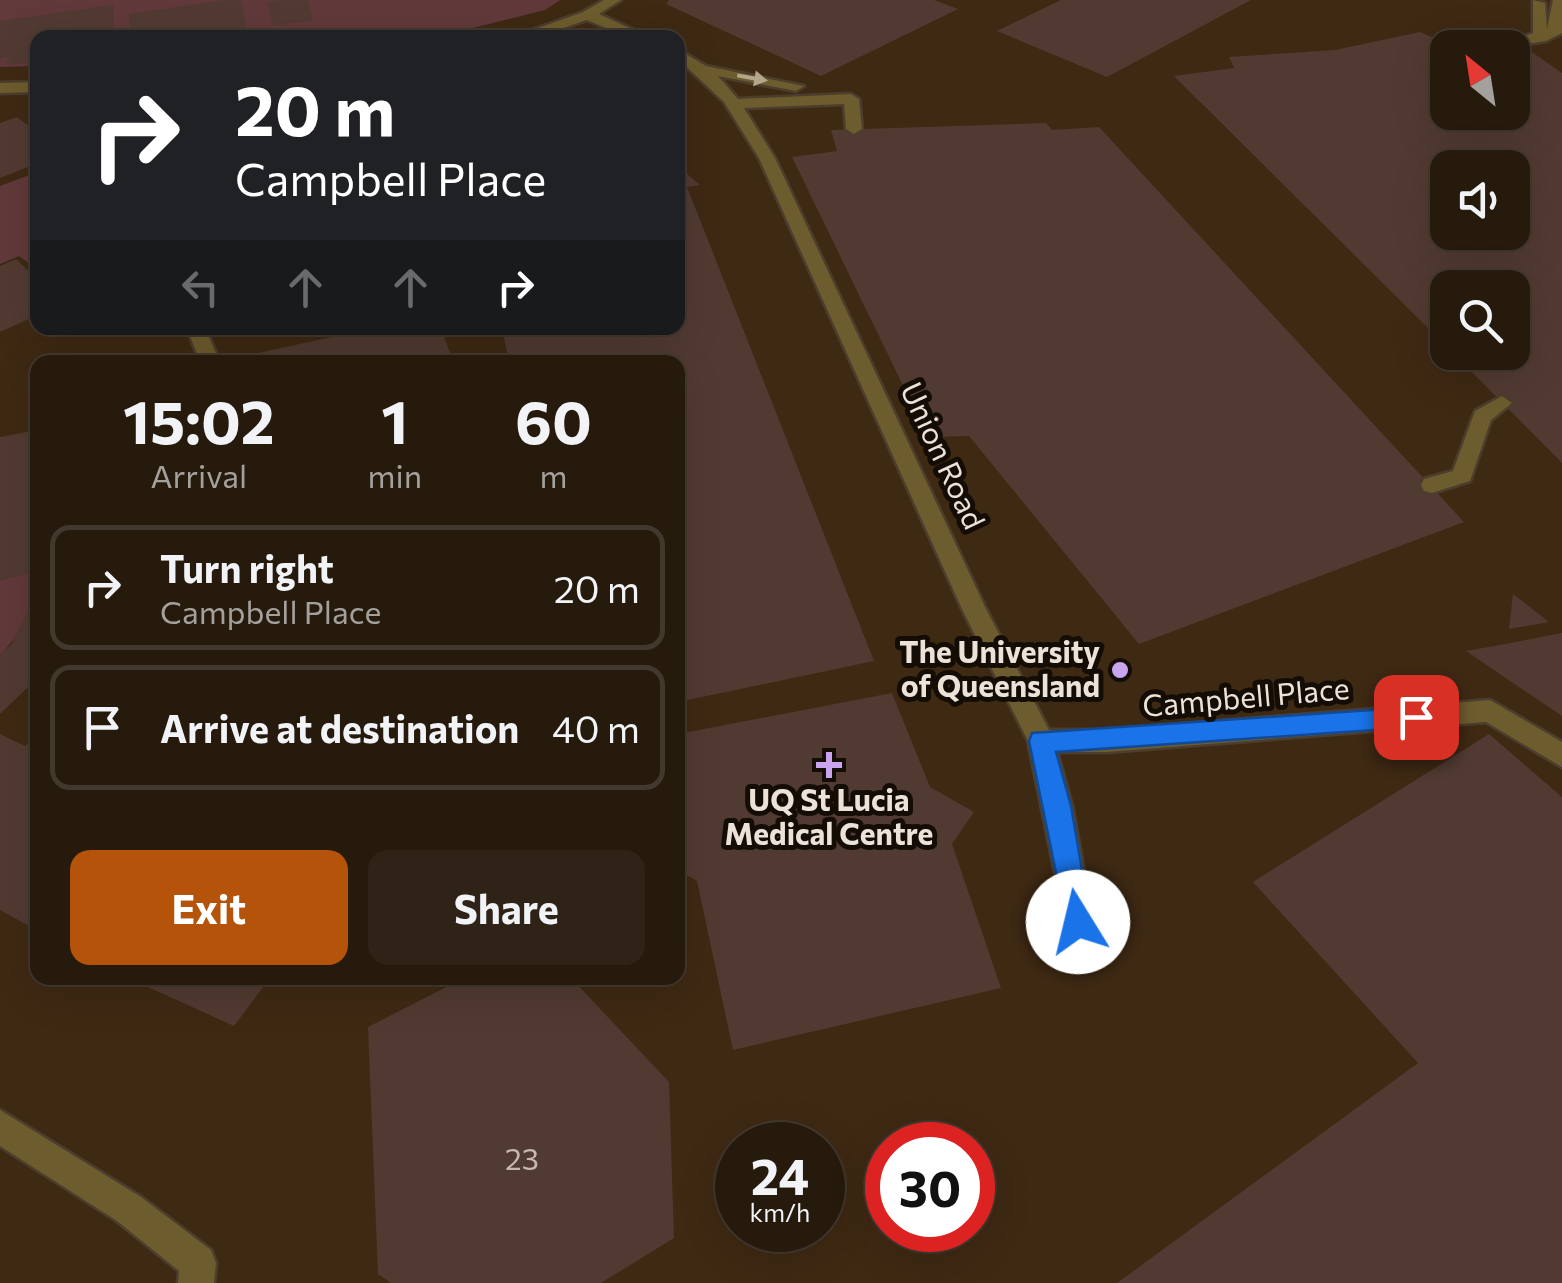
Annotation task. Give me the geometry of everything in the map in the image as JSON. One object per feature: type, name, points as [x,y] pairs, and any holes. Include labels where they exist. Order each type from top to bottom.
[{"type":"street","points":[[542,30],[588,15],[614,0]]},
{"type":"street","points":[[1530,40],[1557,30],[1560,0]]},
{"type":"street","points":[[1538,3],[1541,38]]},
{"type":"street","points":[[588,15],[625,30]]},
{"type":"street","name":"Union Road","points":[[685,56],[707,70],[736,104],[766,158],[974,608],[1041,741],[1058,806],[1078,922]]},
{"type":"street","points":[[707,70],[796,86]]},
{"type":"street","points":[[0,88],[30,87]]},
{"type":"street","points":[[736,104],[851,99],[854,130]]},
{"type":"street","points":[[1432,485],[1462,476],[1482,416],[1502,402]]},
{"type":"street","name":"Campbell Place","points":[[1041,741],[1124,740],[1490,710],[1562,756]]},
{"type":"street","points":[[0,1127],[129,1209],[197,1273]]},
{"type":"shaded area","name":"The University of Queensland","points":[[0,0],[1562,0],[1562,1283],[0,1283]]},
{"type":"shaded area","points":[[0,0],[560,0],[545,10],[464,30],[30,30],[30,66],[0,67]]},
{"type":"shaded area","points":[[30,175],[30,264],[19,256],[0,264],[0,186]]},
{"type":"shaded area","points":[[30,573],[26,616],[15,638],[0,655],[0,580]]},
{"type":"building","points":[[241,0],[247,30],[130,30],[129,14]]},
{"type":"building","points":[[308,0],[313,20],[273,26],[268,2]]},
{"type":"building","points":[[669,0],[934,0],[958,9],[821,76],[666,4]]},
{"type":"building","points":[[1061,0],[1251,0],[1107,77],[997,31]]},
{"type":"building","points":[[114,5],[114,30],[30,30],[30,62],[7,65],[8,57],[0,58],[0,21]]},
{"type":"building","points":[[1420,32],[1430,36],[1430,130],[1530,130],[1530,51],[1562,73],[1562,463],[1470,370],[1530,370],[1530,270],[1430,270],[1430,330],[1174,76],[1234,68],[1229,57],[1335,50]]},
{"type":"building","points":[[17,117],[30,127],[30,166],[0,178],[0,123]]},
{"type":"building","points":[[1046,123],[1052,130],[1099,127],[1464,522],[1139,644],[969,436],[928,437],[792,157],[837,151],[831,130]]},
{"type":"building","points":[[685,172],[700,185],[687,187],[874,661],[685,701],[685,355],[508,355],[503,335],[685,335]]},
{"type":"building","points":[[16,259],[30,272],[30,319],[0,332],[0,266]]},
{"type":"building","points":[[342,335],[444,335],[451,355],[258,355]]},
{"type":"building","points":[[30,431],[30,573],[0,580],[0,437]]},
{"type":"building","points":[[1513,594],[1549,622],[1509,629]]},
{"type":"building","points":[[30,606],[30,685],[0,714],[0,655],[11,645]]},
{"type":"building","points":[[1562,633],[1562,716],[1466,651],[1500,645]]},
{"type":"building","points":[[892,693],[930,787],[974,812],[952,844],[1001,988],[733,1050],[697,881],[685,874],[685,733]]},
{"type":"building","points":[[0,734],[25,746],[30,741],[30,927],[0,910]]},
{"type":"building","points":[[1489,734],[1562,797],[1562,1283],[1117,1283],[1418,1063],[1253,882]]},
{"type":"building","points":[[143,985],[265,985],[234,1026]]},
{"type":"building","points":[[450,985],[578,985],[669,1082],[674,1238],[601,1283],[391,1283],[378,1274],[368,1027]]},
{"type":"place","name":"The University of Queensland","points":[[1120,670]]},
{"type":"place","name":"UQ St Lucia Medical Centre","points":[[829,765]]},
{"type":"route","points":[[1078,922],[1058,806],[1041,741],[1072,744],[1416,717]]}]
